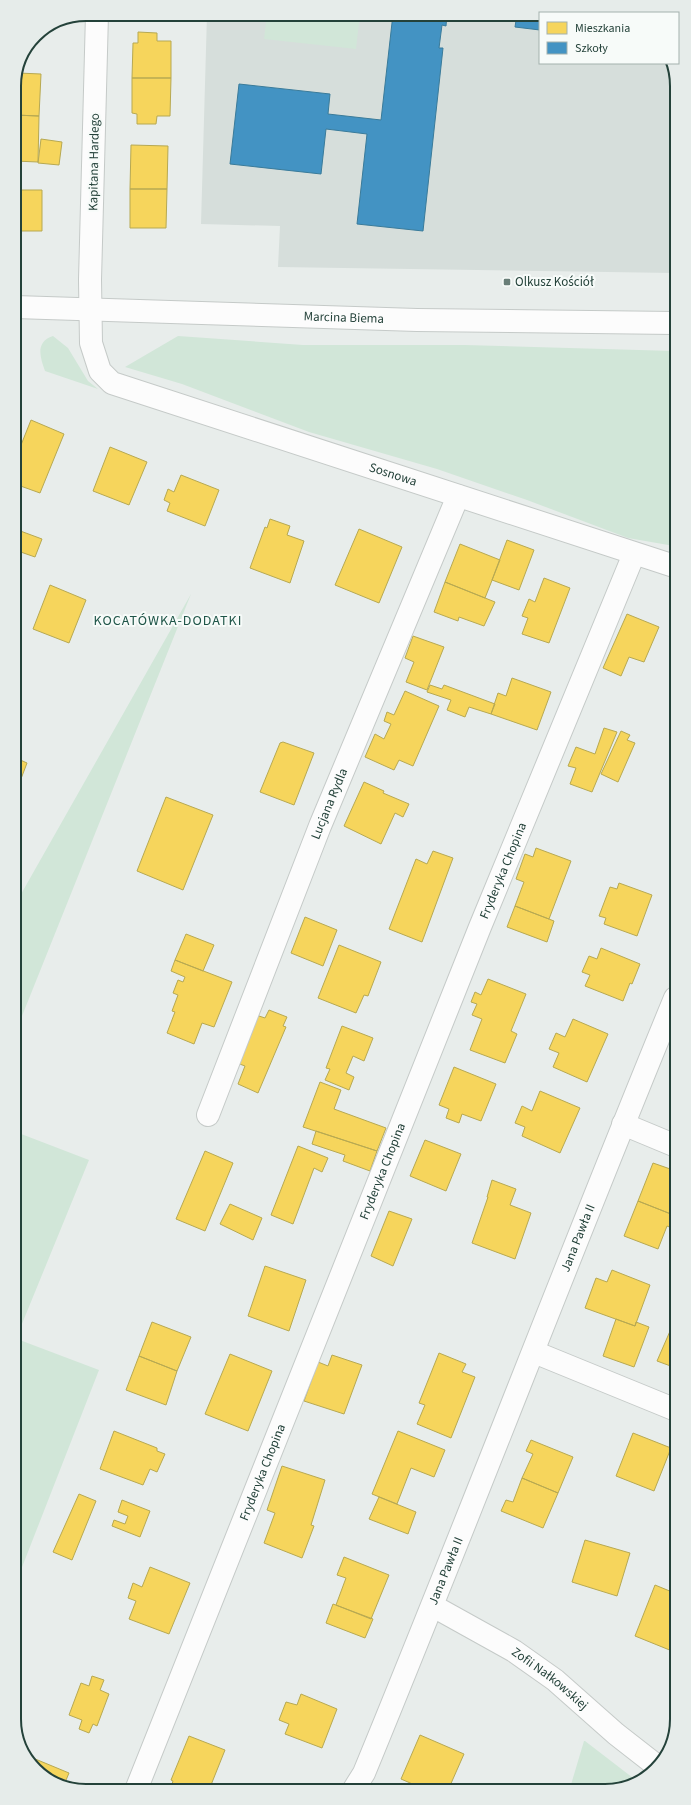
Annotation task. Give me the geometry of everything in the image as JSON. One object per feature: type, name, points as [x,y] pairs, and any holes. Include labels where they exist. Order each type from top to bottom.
[{"type":"street","name":"Kapitana Hardego","points":[[97,21],[90,310],[91,343],[100,371],[112,383]]},
{"type":"street","name":"Marcina Biema","points":[[21,307],[417,320],[670,323]]},
{"type":"street","name":"Sosnowa","points":[[112,383],[670,565]]},
{"type":"street","name":"Lucjana Rydla","points":[[208,1115],[320,826],[458,496]]},
{"type":"street","name":"Fryderyka Chopina","points":[[138,1784],[296,1384],[480,926],[634,554]]},
{"type":"street","name":"Jana Pawła II","points":[[357,1784],[364,1773],[433,1606],[623,1124],[670,1010]]},
{"type":"street","points":[[623,1124],[670,1144]]},
{"type":"street","points":[[534,1352],[670,1408]]},
{"type":"street","name":"Zofii Nałkowskiej","points":[[433,1606],[514,1651],[556,1680],[616,1734],[653,1763]]},
{"type":"shaded area","points":[[207,21],[539,21],[539,64],[667,65],[670,86],[670,273],[278,267],[280,226],[201,224]]},
{"type":"green space","points":[[266,21],[359,21],[356,49],[264,39]]},
{"type":"green space","points":[[53,336],[68,348],[88,381],[98,389],[45,371],[40,350],[43,342]]},
{"type":"green space","points":[[178,336],[303,345],[465,345],[670,351],[670,545],[628,538],[527,500],[437,469],[309,432],[182,384],[125,367]]},
{"type":"green space","points":[[191,594],[21,1019],[21,894]]},
{"type":"green space","points":[[21,1134],[89,1160],[21,1326]]},
{"type":"green space","points":[[21,1341],[99,1370],[21,1570]]},
{"type":"green space","points":[[584,1741],[633,1778],[618,1783],[571,1784]]},
{"type":"building: Mieszkania","points":[[138,32],[157,33],[157,41],[171,41],[171,78],[132,78],[133,43],[138,43]]},
{"type":"building: Mieszkania","points":[[22,73],[41,74],[39,116],[21,115]]},
{"type":"building: Mieszkania","points":[[132,78],[171,78],[170,116],[157,116],[156,124],[137,124],[137,114],[132,113]]},
{"type":"building: Mieszkania","points":[[21,115],[39,116],[38,162],[21,161]]},
{"type":"building: Mieszkania","points":[[41,139],[62,142],[59,165],[38,163]]},
{"type":"building: Mieszkania","points":[[131,145],[168,146],[167,189],[130,189]]},
{"type":"building: Mieszkania","points":[[130,189],[167,189],[166,228],[130,228]]},
{"type":"building: Mieszkania","points":[[21,190],[42,190],[42,231],[21,231]]},
{"type":"building: Mieszkania","points":[[31,420],[64,434],[40,493],[21,486],[21,445]]},
{"type":"building: Mieszkania","points":[[110,447],[147,462],[129,505],[93,491]]},
{"type":"building: Mieszkania","points":[[181,475],[219,490],[205,526],[167,511],[170,503],[164,500],[168,489],[174,492]]},
{"type":"building: Mieszkania","points":[[270,519],[290,526],[287,535],[304,541],[290,583],[250,568],[265,527],[267,528]]},
{"type":"building: Mieszkania","points":[[359,529],[402,547],[379,603],[335,585]]},
{"type":"building: Mieszkania","points":[[21,531],[42,539],[35,557],[21,552]]},
{"type":"building: Mieszkania","points":[[507,540],[534,550],[519,590],[492,580]]},
{"type":"building: Mieszkania","points":[[460,544],[500,560],[485,598],[445,582]]},
{"type":"building: Mieszkania","points":[[544,578],[570,588],[549,643],[522,634],[528,618],[522,616],[529,599],[535,602]]},
{"type":"building: Mieszkania","points":[[445,582],[495,602],[484,626],[459,617],[458,621],[434,612]]},
{"type":"building: Mieszkania","points":[[50,585],[86,600],[69,643],[33,629]]},
{"type":"building: Mieszkania","points":[[627,614],[659,627],[644,662],[629,657],[621,676],[603,668]]},
{"type":"building: Mieszkania","points":[[413,636],[444,647],[427,690],[406,682],[414,662],[405,658]]},
{"type":"building: Mieszkania","points":[[512,678],[551,692],[537,730],[491,714],[498,693],[506,696]]},
{"type":"building: Mieszkania","points":[[430,685],[442,689],[444,685],[495,704],[491,714],[469,707],[465,717],[447,710],[451,700],[427,692]]},
{"type":"building: Mieszkania","points":[[405,691],[439,706],[413,766],[399,760],[394,770],[365,757],[375,734],[384,739],[391,724],[384,721],[387,712],[394,715]]},
{"type":"building: Mieszkania","points":[[604,728],[617,732],[592,792],[570,784],[576,768],[568,766],[576,747],[595,754]]},
{"type":"building: Mieszkania","points":[[621,731],[630,735],[627,740],[635,743],[618,782],[601,774]]},
{"type":"building: Mieszkania","points":[[283,742],[314,753],[294,805],[260,792],[280,743]]},
{"type":"building: Mieszkania","points":[[21,760],[27,763],[21,779]]},
{"type":"building: Mieszkania","points":[[364,782],[384,791],[383,793],[409,804],[403,817],[395,813],[381,844],[344,826]]},
{"type":"building: Mieszkania","points":[[166,797],[213,815],[183,890],[137,871]]},
{"type":"building: Mieszkania","points":[[536,848],[571,861],[549,919],[515,906],[524,882],[516,879],[525,854],[533,857]]},
{"type":"building: Mieszkania","points":[[433,851],[453,858],[422,942],[389,929],[416,859],[427,864]]},
{"type":"building: Mieszkania","points":[[619,883],[652,895],[637,936],[604,924],[606,918],[599,916],[610,887],[617,889]]},
{"type":"building: Mieszkania","points":[[515,906],[554,921],[547,942],[507,927]]},
{"type":"building: Mieszkania","points":[[305,917],[337,930],[323,966],[291,953]]},
{"type":"building: Mieszkania","points":[[186,934],[214,945],[203,971],[175,960]]},
{"type":"building: Mieszkania","points":[[339,945],[381,962],[368,996],[364,995],[356,1013],[318,998]]},
{"type":"building: Mieszkania","points":[[601,948],[640,964],[623,1001],[585,986],[590,975],[582,972],[589,956],[597,959]]},
{"type":"building: Mieszkania","points":[[175,960],[232,982],[214,1027],[202,1023],[194,1044],[167,1033],[175,1012],[172,1011],[178,995],[173,993],[178,980],[183,982],[185,977],[171,971]]},
{"type":"building: Mieszkania","points":[[488,979],[526,994],[511,1031],[517,1034],[505,1063],[470,1050],[482,1019],[472,1015],[477,1004],[471,1002],[475,992],[481,995]]},
{"type":"building: Mieszkania","points":[[269,1010],[287,1017],[283,1026],[286,1027],[258,1093],[238,1084],[245,1066],[237,1063],[256,1015],[265,1018]]},
{"type":"building: Mieszkania","points":[[573,1019],[608,1034],[587,1082],[553,1067],[559,1053],[549,1049],[556,1033],[565,1037]]},
{"type":"building: Mieszkania","points":[[342,1026],[373,1038],[364,1061],[353,1056],[346,1073],[354,1077],[349,1090],[325,1080],[330,1069],[326,1068]]},
{"type":"building: Mieszkania","points":[[454,1067],[496,1084],[481,1121],[462,1114],[459,1123],[446,1118],[449,1109],[439,1105]]},
{"type":"building: Mieszkania","points":[[320,1082],[341,1090],[334,1109],[386,1128],[377,1151],[303,1127]]},
{"type":"building: Mieszkania","points":[[540,1091],[580,1108],[560,1153],[522,1136],[525,1127],[515,1123],[522,1106],[532,1111]]},
{"type":"building: Mieszkania","points":[[316,1131],[377,1151],[370,1171],[343,1161],[345,1155],[312,1144]]},
{"type":"building: Mieszkania","points":[[425,1140],[461,1154],[446,1191],[410,1176]]},
{"type":"building: Mieszkania","points":[[298,1146],[328,1158],[322,1172],[314,1168],[293,1224],[271,1215]]},
{"type":"building: Mieszkania","points":[[205,1151],[233,1163],[205,1231],[176,1219]]},
{"type":"building: Mieszkania","points":[[653,1163],[670,1169],[670,1214],[638,1201]]},
{"type":"building: Mieszkania","points":[[492,1180],[516,1189],[510,1205],[531,1213],[515,1259],[472,1243],[488,1197]]},
{"type":"building: Mieszkania","points":[[638,1201],[670,1214],[670,1227],[667,1226],[658,1249],[624,1236]]},
{"type":"building: Mieszkania","points":[[230,1204],[262,1218],[253,1240],[220,1224]]},
{"type":"building: Mieszkania","points":[[389,1211],[412,1219],[393,1266],[371,1256]]},
{"type":"building: Mieszkania","points":[[265,1266],[306,1280],[289,1331],[248,1316]]},
{"type":"building: Mieszkania","points":[[612,1270],[650,1285],[635,1326],[585,1308],[596,1278],[607,1282]]},
{"type":"building: Mieszkania","points":[[616,1319],[635,1326],[636,1322],[649,1327],[634,1367],[603,1356]]},
{"type":"building: Mieszkania","points":[[152,1322],[191,1337],[177,1371],[139,1356]]},
{"type":"building: Mieszkania","points":[[670,1331],[670,1366],[657,1361]]},
{"type":"building: Mieszkania","points":[[439,1353],[466,1364],[462,1372],[475,1377],[451,1438],[417,1424],[425,1405],[419,1403]]},
{"type":"building: Mieszkania","points":[[230,1354],[272,1371],[248,1431],[205,1414]]},
{"type":"building: Mieszkania","points":[[332,1355],[362,1365],[344,1414],[304,1401],[318,1362],[328,1366]]},
{"type":"building: Mieszkania","points":[[139,1356],[177,1371],[166,1405],[126,1390]]},
{"type":"building: Mieszkania","points":[[114,1431],[157,1448],[157,1451],[165,1454],[157,1472],[150,1469],[143,1485],[100,1469]]},
{"type":"building: Mieszkania","points":[[398,1431],[445,1450],[434,1477],[411,1468],[397,1504],[372,1494]]},
{"type":"building: Mieszkania","points":[[633,1433],[670,1448],[654,1491],[616,1476]]},
{"type":"building: Mieszkania","points":[[531,1440],[573,1457],[558,1493],[522,1478],[533,1454],[526,1451]]},
{"type":"building: Mieszkania","points":[[282,1466],[325,1480],[311,1525],[314,1526],[302,1558],[264,1543],[275,1513],[267,1510]]},
{"type":"building: Mieszkania","points":[[522,1478],[558,1493],[543,1528],[501,1511],[506,1500],[513,1502]]},
{"type":"building: Mieszkania","points":[[79,1494],[96,1501],[72,1560],[53,1552]]},
{"type":"building: Mieszkania","points":[[379,1497],[416,1512],[408,1534],[369,1519]]},
{"type":"building: Mieszkania","points":[[122,1500],[150,1511],[140,1537],[112,1526],[114,1520],[125,1524],[128,1516],[118,1512]]},
{"type":"building: Mieszkania","points":[[585,1540],[630,1553],[617,1596],[572,1582]]},
{"type":"building: Mieszkania","points":[[344,1557],[389,1575],[371,1619],[336,1605],[346,1578],[337,1575]]},
{"type":"building: Mieszkania","points":[[150,1567],[190,1583],[169,1634],[129,1619],[136,1601],[128,1598],[133,1583],[142,1587]]},
{"type":"building: Mieszkania","points":[[655,1585],[670,1591],[670,1650],[635,1636]]},
{"type":"building: Mieszkania","points":[[333,1604],[373,1619],[365,1638],[326,1623]]},
{"type":"building: Mieszkania","points":[[92,1676],[104,1680],[100,1690],[109,1694],[97,1726],[93,1724],[89,1733],[79,1729],[82,1720],[69,1715],[81,1683],[89,1686]]},
{"type":"building: Mieszkania","points":[[301,1694],[337,1709],[322,1748],[285,1734],[289,1724],[279,1720],[286,1702],[297,1705]]},
{"type":"building: Mieszkania","points":[[420,1735],[464,1754],[451,1784],[412,1784],[401,1779]]},
{"type":"building: Mieszkania","points":[[189,1736],[225,1750],[211,1784],[172,1784],[173,1781],[171,1780]]},
{"type":"building: Mieszkania","points":[[35,1759],[69,1773],[66,1781],[61,1779],[46,1771]]},
{"type":"building: Szkoły","points":[[392,21],[446,21],[446,26],[442,25],[439,48],[443,48],[423,231],[357,224],[367,134],[326,129],[321,174],[230,164],[239,84],[330,94],[328,114],[381,120]]},
{"type":"building: Szkoły","points":[[516,21],[539,21],[539,30],[515,27]]},
{"type":"place","name":"Olkusz Kościół","points":[[507,282]]},
{"type":"district","name":"KOCATÓWKA-DODATKI","points":[[168,621]]}]
